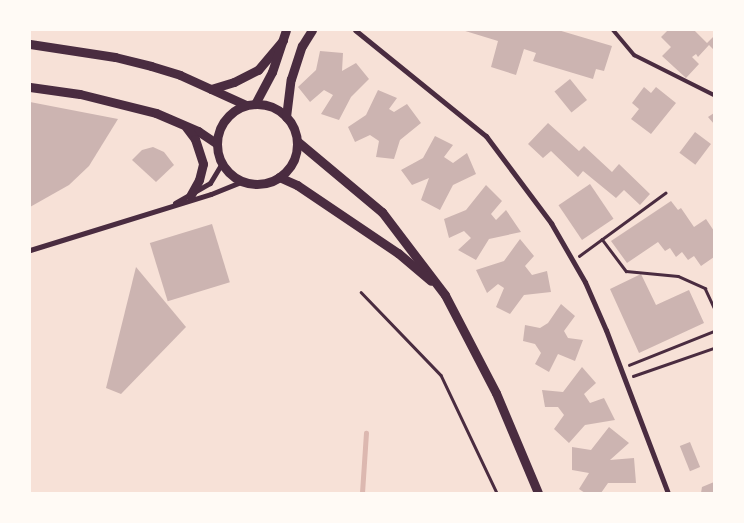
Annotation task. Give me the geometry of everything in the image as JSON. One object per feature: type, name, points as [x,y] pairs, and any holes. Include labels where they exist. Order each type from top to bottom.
[{"type":"street","points":[[255,104],[268,81],[286,30]]},
{"type":"street","points":[[286,117],[291,80],[302,46],[312,30]]},
{"type":"street","points":[[355,30],[486,136],[551,223],[572,260],[621,368],[668,493]]},
{"type":"street","points":[[211,89],[234,82],[258,70],[283,40]]},
{"type":"street","points":[[30,44],[115,57],[180,75],[246,105]]},
{"type":"street","points":[[30,87],[80,94],[178,121],[217,144]]},
{"type":"street","points":[[297,141],[293,160],[279,177],[262,183],[243,181],[231,175],[222,163],[217,144],[224,121],[246,105],[255,104],[274,108],[286,117],[297,141],[382,212],[446,295],[496,393],[538,493]]},
{"type":"street","points":[[178,121],[195,139],[202,159],[199,180],[190,196]]},
{"type":"street","points":[[163,208],[190,196],[210,183],[222,163]]},
{"type":"street","points":[[279,177],[297,185],[398,253],[446,295]]},
{"type":"street","points":[[30,250],[243,181]]},
{"type":"lane","points":[[613,30],[634,55],[714,95]]},
{"type":"path","points":[[572,260],[665,193]]},
{"type":"path","points":[[602,239],[626,271],[678,276],[704,288],[714,307]]},
{"type":"path","points":[[361,292],[441,375],[497,493]]},
{"type":"path","points":[[621,368],[714,331]]},
{"type":"path","points":[[625,380],[672,360],[714,348]]},
{"type":"building","points":[[462,30],[558,30],[612,46],[604,71],[596,69],[593,79],[533,61],[536,53],[524,49],[516,75],[491,67],[498,41]]},
{"type":"building","points":[[668,30],[694,30],[707,43],[714,36],[714,50],[709,45],[698,57],[696,54],[692,57],[699,64],[686,78],[662,56],[671,47],[661,37]]},
{"type":"building","points":[[320,51],[343,53],[342,71],[356,63],[369,79],[351,97],[339,120],[321,114],[333,95],[324,90],[310,102],[298,87],[316,70]]},
{"type":"building","points":[[570,79],[587,100],[571,113],[554,92]]},
{"type":"building","points":[[644,87],[651,93],[656,87],[676,103],[651,134],[631,119],[639,109],[632,103]]},
{"type":"building","points":[[378,90],[397,98],[389,109],[394,112],[407,104],[421,123],[400,140],[394,159],[376,157],[379,141],[370,135],[355,142],[348,127],[366,115]]},
{"type":"building","points":[[30,102],[118,119],[89,166],[69,185],[30,207]]},
{"type":"building","points":[[714,113],[714,124],[708,117]]},
{"type":"building","points":[[548,123],[579,151],[584,146],[612,172],[619,164],[650,194],[640,205],[624,190],[616,198],[583,171],[578,177],[551,151],[543,158],[528,144]]},
{"type":"building","points":[[695,132],[711,144],[695,165],[679,153]]},
{"type":"building","points":[[435,136],[453,145],[444,157],[453,163],[467,153],[476,174],[453,185],[440,210],[421,200],[429,178],[412,185],[401,170],[423,158]]},
{"type":"building","points":[[153,147],[164,152],[174,165],[156,182],[132,160],[142,150]]},
{"type":"building","points":[[590,184],[613,219],[582,240],[558,205]]},
{"type":"building","points":[[486,185],[502,201],[491,214],[496,220],[506,210],[521,232],[489,239],[476,260],[458,250],[471,238],[464,231],[449,238],[444,219],[466,210]]},
{"type":"building","points":[[671,201],[678,210],[681,208],[694,227],[706,219],[714,231],[714,257],[701,266],[694,256],[688,260],[682,252],[676,257],[670,248],[665,251],[658,242],[627,263],[611,241]]},
{"type":"building","points":[[212,224],[230,282],[168,301],[150,243]]},
{"type":"building","points":[[520,239],[534,256],[525,266],[532,275],[547,271],[551,292],[524,295],[510,314],[496,307],[504,288],[498,284],[487,293],[476,270],[504,261]]},
{"type":"building","points":[[136,267],[186,327],[121,394],[106,388]]},
{"type":"building","points":[[641,274],[656,305],[689,290],[704,323],[639,353],[610,289]]},
{"type":"building","points":[[561,304],[575,316],[564,331],[568,338],[583,340],[575,361],[558,354],[549,372],[535,364],[541,353],[535,344],[523,341],[525,325],[540,328],[548,323]]},
{"type":"building","points":[[582,367],[596,383],[584,394],[590,403],[604,398],[615,420],[585,425],[569,443],[554,429],[564,415],[558,407],[545,407],[542,390],[563,392]]},
{"type":"building","points":[[609,427],[629,443],[610,460],[634,458],[636,483],[608,483],[601,493],[585,493],[579,489],[589,473],[572,470],[572,447],[591,450]]},
{"type":"building","points":[[690,442],[700,467],[690,471],[680,446]]},
{"type":"building","points":[[714,482],[714,493],[701,493],[702,487]]},
{"type":"waterway","points":[[362,493],[366,433]]}]
